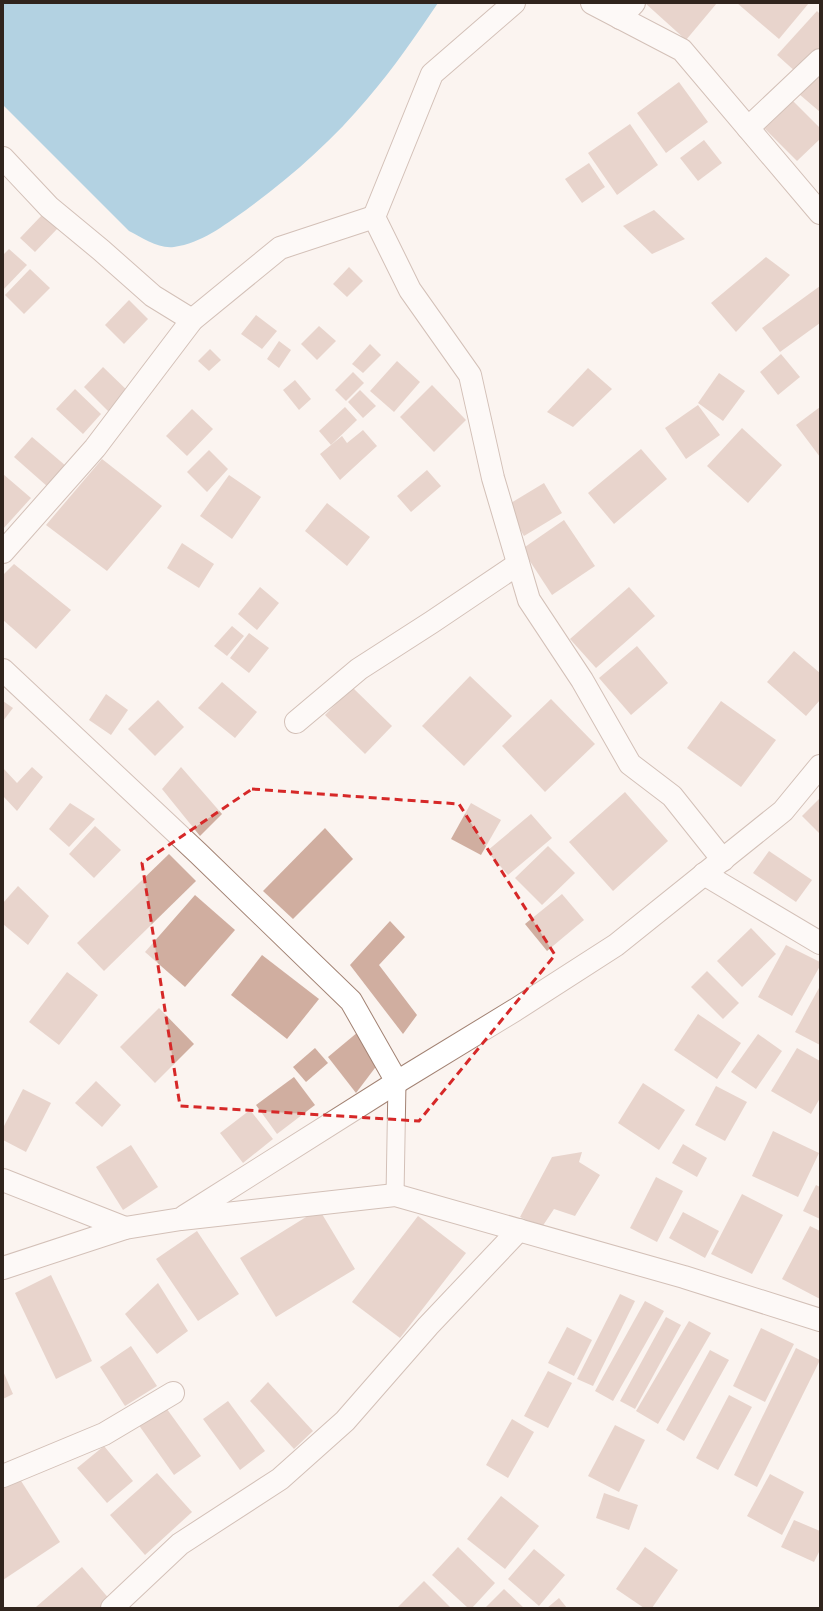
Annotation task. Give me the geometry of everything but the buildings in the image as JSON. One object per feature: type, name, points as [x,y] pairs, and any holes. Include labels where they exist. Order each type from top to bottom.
[{"type":"street","points":[[514,3],[432,74],[374,217],[410,290],[470,375],[493,478],[529,600],[582,680],[630,764],[672,796],[723,860]]},
{"type":"street","points":[[592,3],[627,10],[682,50],[820,212]]},
{"type":"street","points":[[748,128],[820,60]]},
{"type":"street","points":[[3,158],[49,207],[153,296],[192,320]]},
{"type":"street","points":[[3,552],[96,448],[192,320],[280,248],[374,217]]},
{"type":"street","points":[[296,722],[359,669],[518,564]]},
{"type":"street","points":[[3,670],[198,853],[352,1001],[398,1082]]},
{"type":"street","points":[[181,1219],[515,1010],[616,944],[783,811],[820,766]]},
{"type":"street","points":[[704,874],[820,943]]},
{"type":"street","points":[[3,1180],[125,1228]]},
{"type":"street","points":[[3,1268],[125,1228],[181,1219],[395,1195],[684,1277],[820,1320]]},
{"type":"street","points":[[112,1608],[180,1544],[280,1479],[345,1421],[428,1326],[519,1230]]},
{"type":"street","points":[[3,1476],[104,1434],[173,1393]]},
{"type":"lane","points":[[395,1195],[398,1082]]},
{"type":"highlighted area","points":[[252,789],[459,804],[555,955],[419,1121],[180,1106],[142,863]]},
{"type":"water","points":[[3,3],[438,3],[378,87],[355,114],[295,172],[246,210],[212,233],[194,242],[168,247],[156,245],[129,231],[3,105]]}]
